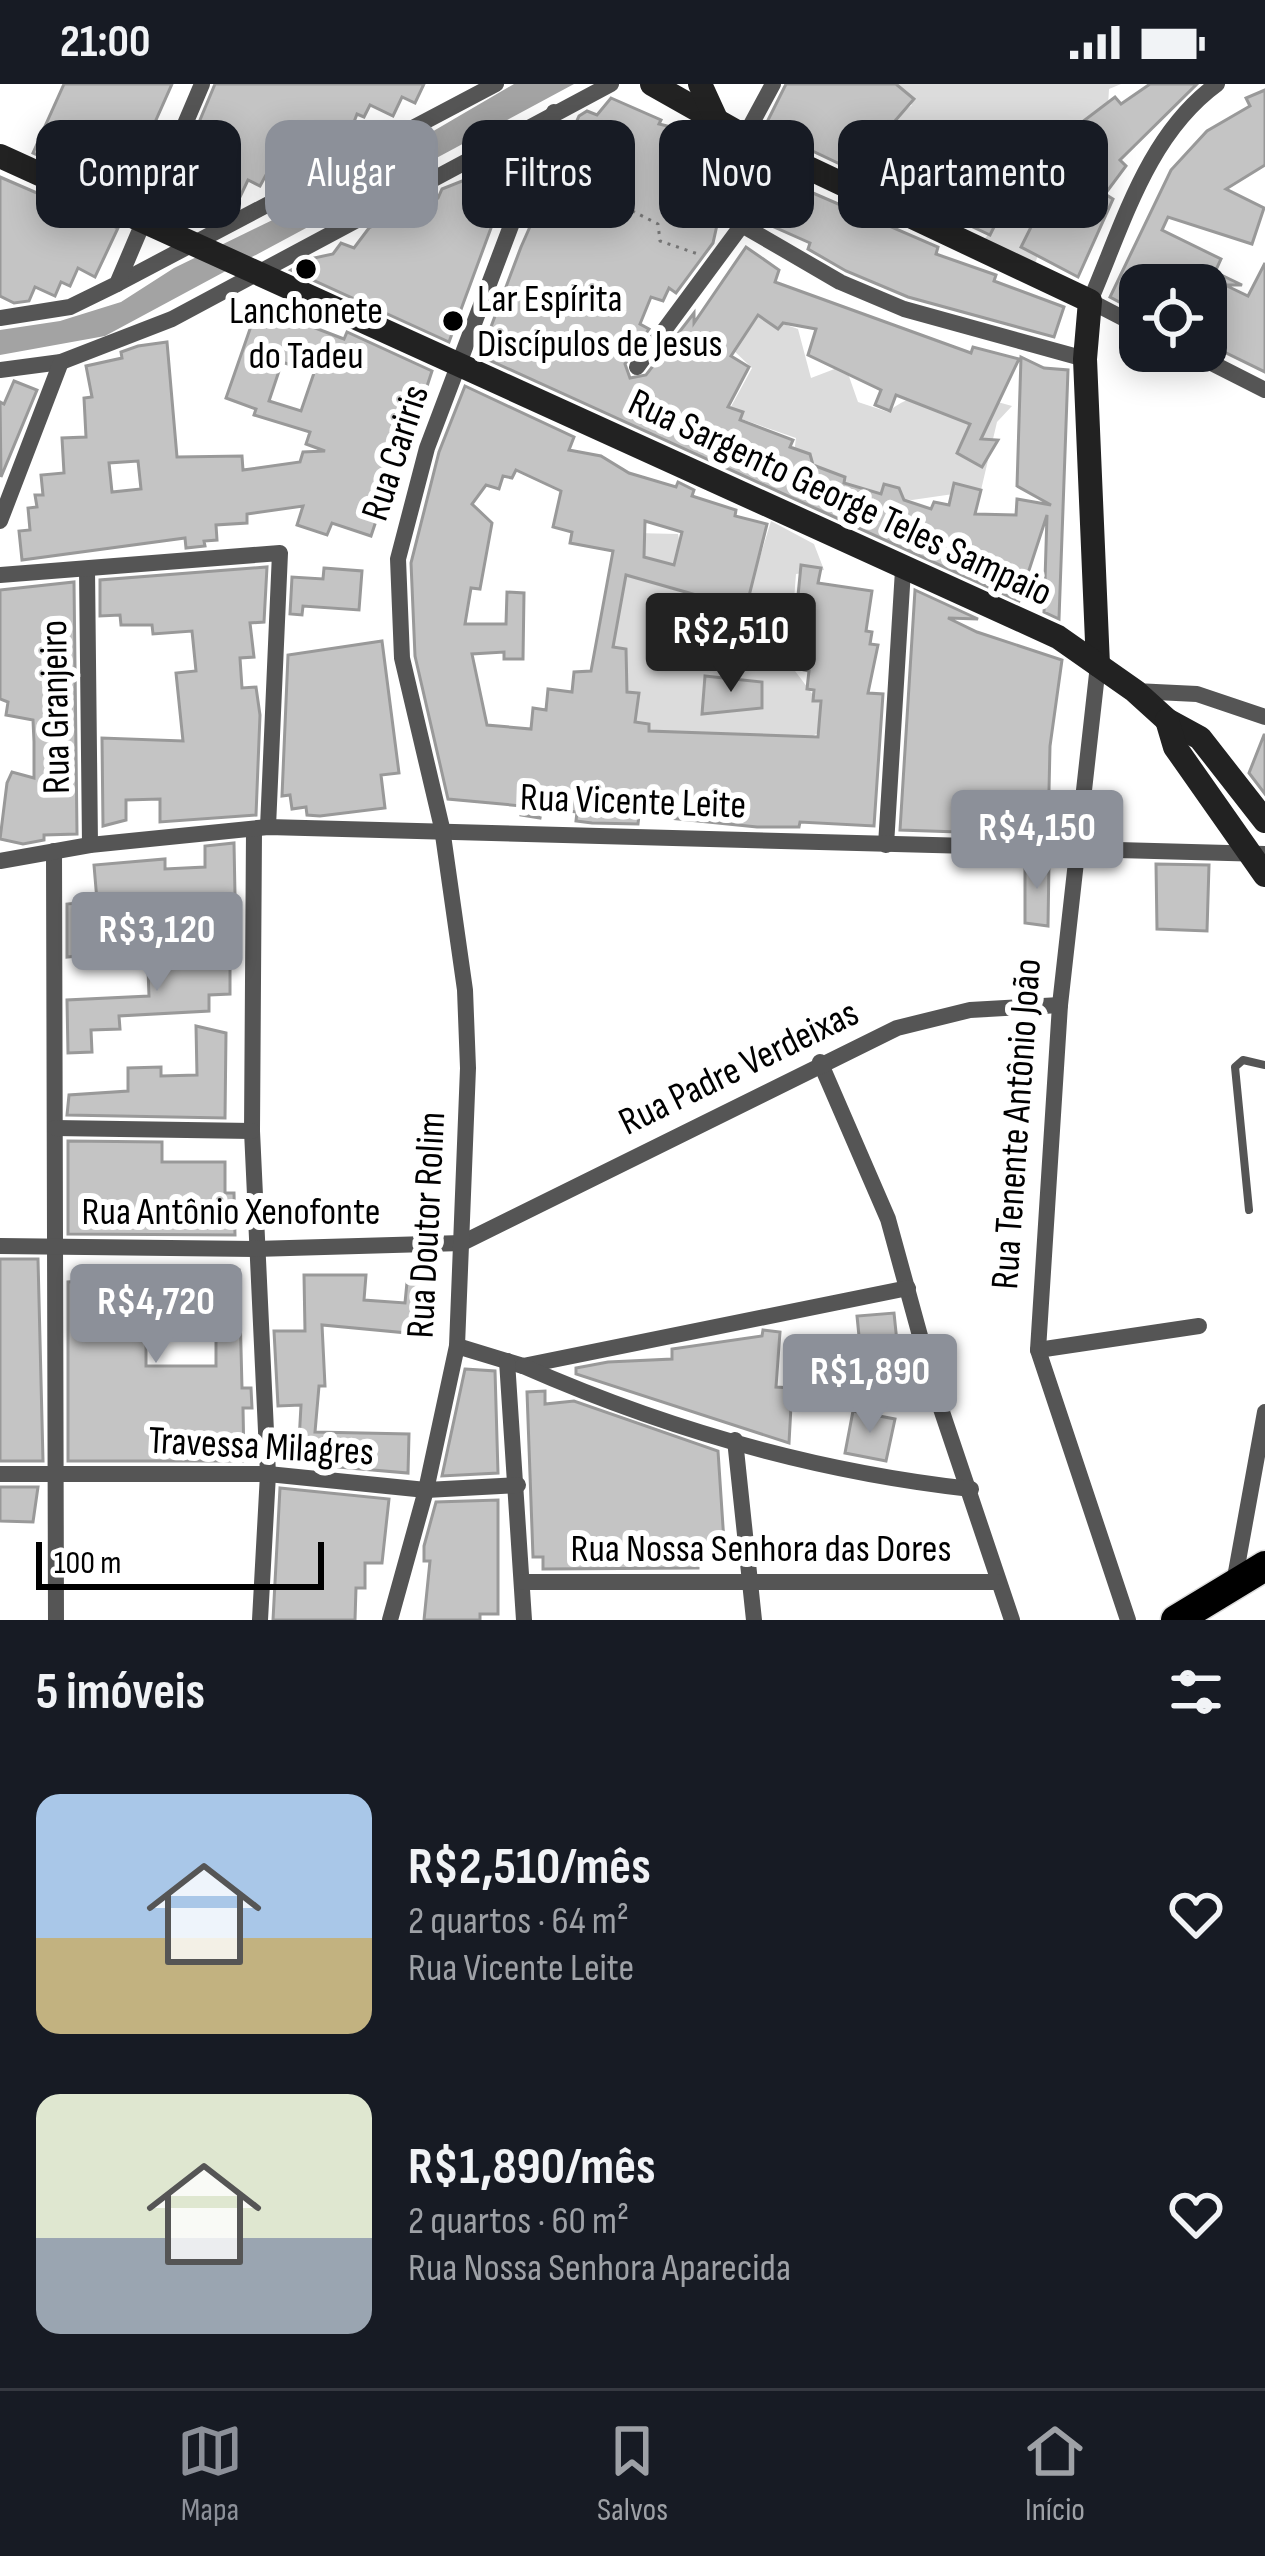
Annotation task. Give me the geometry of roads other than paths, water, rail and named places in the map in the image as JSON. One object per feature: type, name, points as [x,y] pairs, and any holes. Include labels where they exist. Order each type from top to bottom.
[{"type":"highway","points":[[1176,1620],[1220,1601],[1265,1566]]},
{"type":"main road","points":[[652,84],[716,119]]},
{"type":"main road","points":[[700,84],[716,119]]},
{"type":"main road","name":"Rua Sargento George Teles Sampaio","points":[[0,156],[36,173]]},
{"type":"main road","points":[[814,169],[1090,301]]},
{"type":"main road","name":"Rua Sargento George Teles Sampaio","points":[[156,228],[1067,642],[1136,691],[1167,720]]},
{"type":"main road","name":"Rua Tenente Antônio João","points":[[1090,301],[1085,359],[1099,665]]},
{"type":"main road","points":[[1167,720],[1201,738],[1265,821]]},
{"type":"main road","points":[[1167,720],[1175,747],[1260,862]]},
{"type":"street","points":[[186,120],[202,84]]},
{"type":"street","points":[[0,318],[70,307],[496,84]]},
{"type":"street","points":[[0,370],[61,362],[172,319],[611,84]]},
{"type":"street","points":[[760,120],[773,84]]},
{"type":"street","name":"Rua Tenente Antônio João","points":[[1090,301],[1154,153],[1179,115],[1216,84]]},
{"type":"street","name":"Rua Cariris","points":[[442,828],[402,658],[398,559],[427,448],[554,112]]},
{"type":"street","points":[[117,284],[139,228]]},
{"type":"street","points":[[637,367],[740,228]]},
{"type":"street","points":[[747,228],[840,282],[904,309],[1085,359]]},
{"type":"street","points":[[1090,301],[1119,316]]},
{"type":"street","points":[[0,521],[61,362]]},
{"type":"street","points":[[1227,371],[1265,390]]},
{"type":"street","points":[[0,575],[272,551],[280,557],[261,829],[252,1132],[268,1474],[260,1620]]},
{"type":"street","name":"Rua Granjeiro","points":[[87,569],[90,845]]},
{"type":"street","points":[[886,844],[903,570]]},
{"type":"street","name":"Rua Tenente Antônio João","points":[[1099,665],[1060,1005],[1038,1351],[1128,1620]]},
{"type":"street","points":[[1136,691],[1197,694],[1265,717]]},
{"type":"street","name":"Rua Vicente Leite","points":[[0,861],[90,845],[261,829],[442,828],[1076,847],[1260,862]]},
{"type":"street","name":"Rua Doutor Rolim","points":[[390,1620],[426,1490],[457,1346],[467,1028],[442,828]]},
{"type":"street","points":[[54,851],[56,1620]]},
{"type":"street","name":"Rua Padre Verdeixas","points":[[462,1243],[820,1062],[928,1019],[970,1010],[1060,1005]]},
{"type":"street","points":[[820,1062],[888,1219],[936,1394],[1012,1620]]},
{"type":"street","points":[[56,1128],[252,1132]]},
{"type":"street","name":"Rua Antônio Xenofonte","points":[[0,1246],[255,1249],[462,1243]]},
{"type":"street","points":[[515,1364],[908,1288]]},
{"type":"street","points":[[1038,1351],[1199,1326]]},
{"type":"street","points":[[457,1346],[515,1364],[626,1411],[854,1472],[970,1489]]},
{"type":"street","points":[[515,1364],[524,1620]]},
{"type":"street","points":[[1220,1601],[1265,1412]]},
{"type":"street","points":[[735,1440],[754,1620]]},
{"type":"street","name":"Travessa Milagres","points":[[0,1474],[268,1474],[426,1490],[518,1485]]},
{"type":"street","name":"Rua Nossa Senhora das Dores","points":[[524,1582],[750,1586],[997,1582]]},
{"type":"lane","points":[[1249,1210],[1235,1067],[1243,1060],[1265,1064]]},
{"type":"place","name":"Lanchonete do Tadeu","points":[[306,269]]},
{"type":"place","name":"Lar Espírita Discípulos de Jesus","points":[[453,321]]}]
